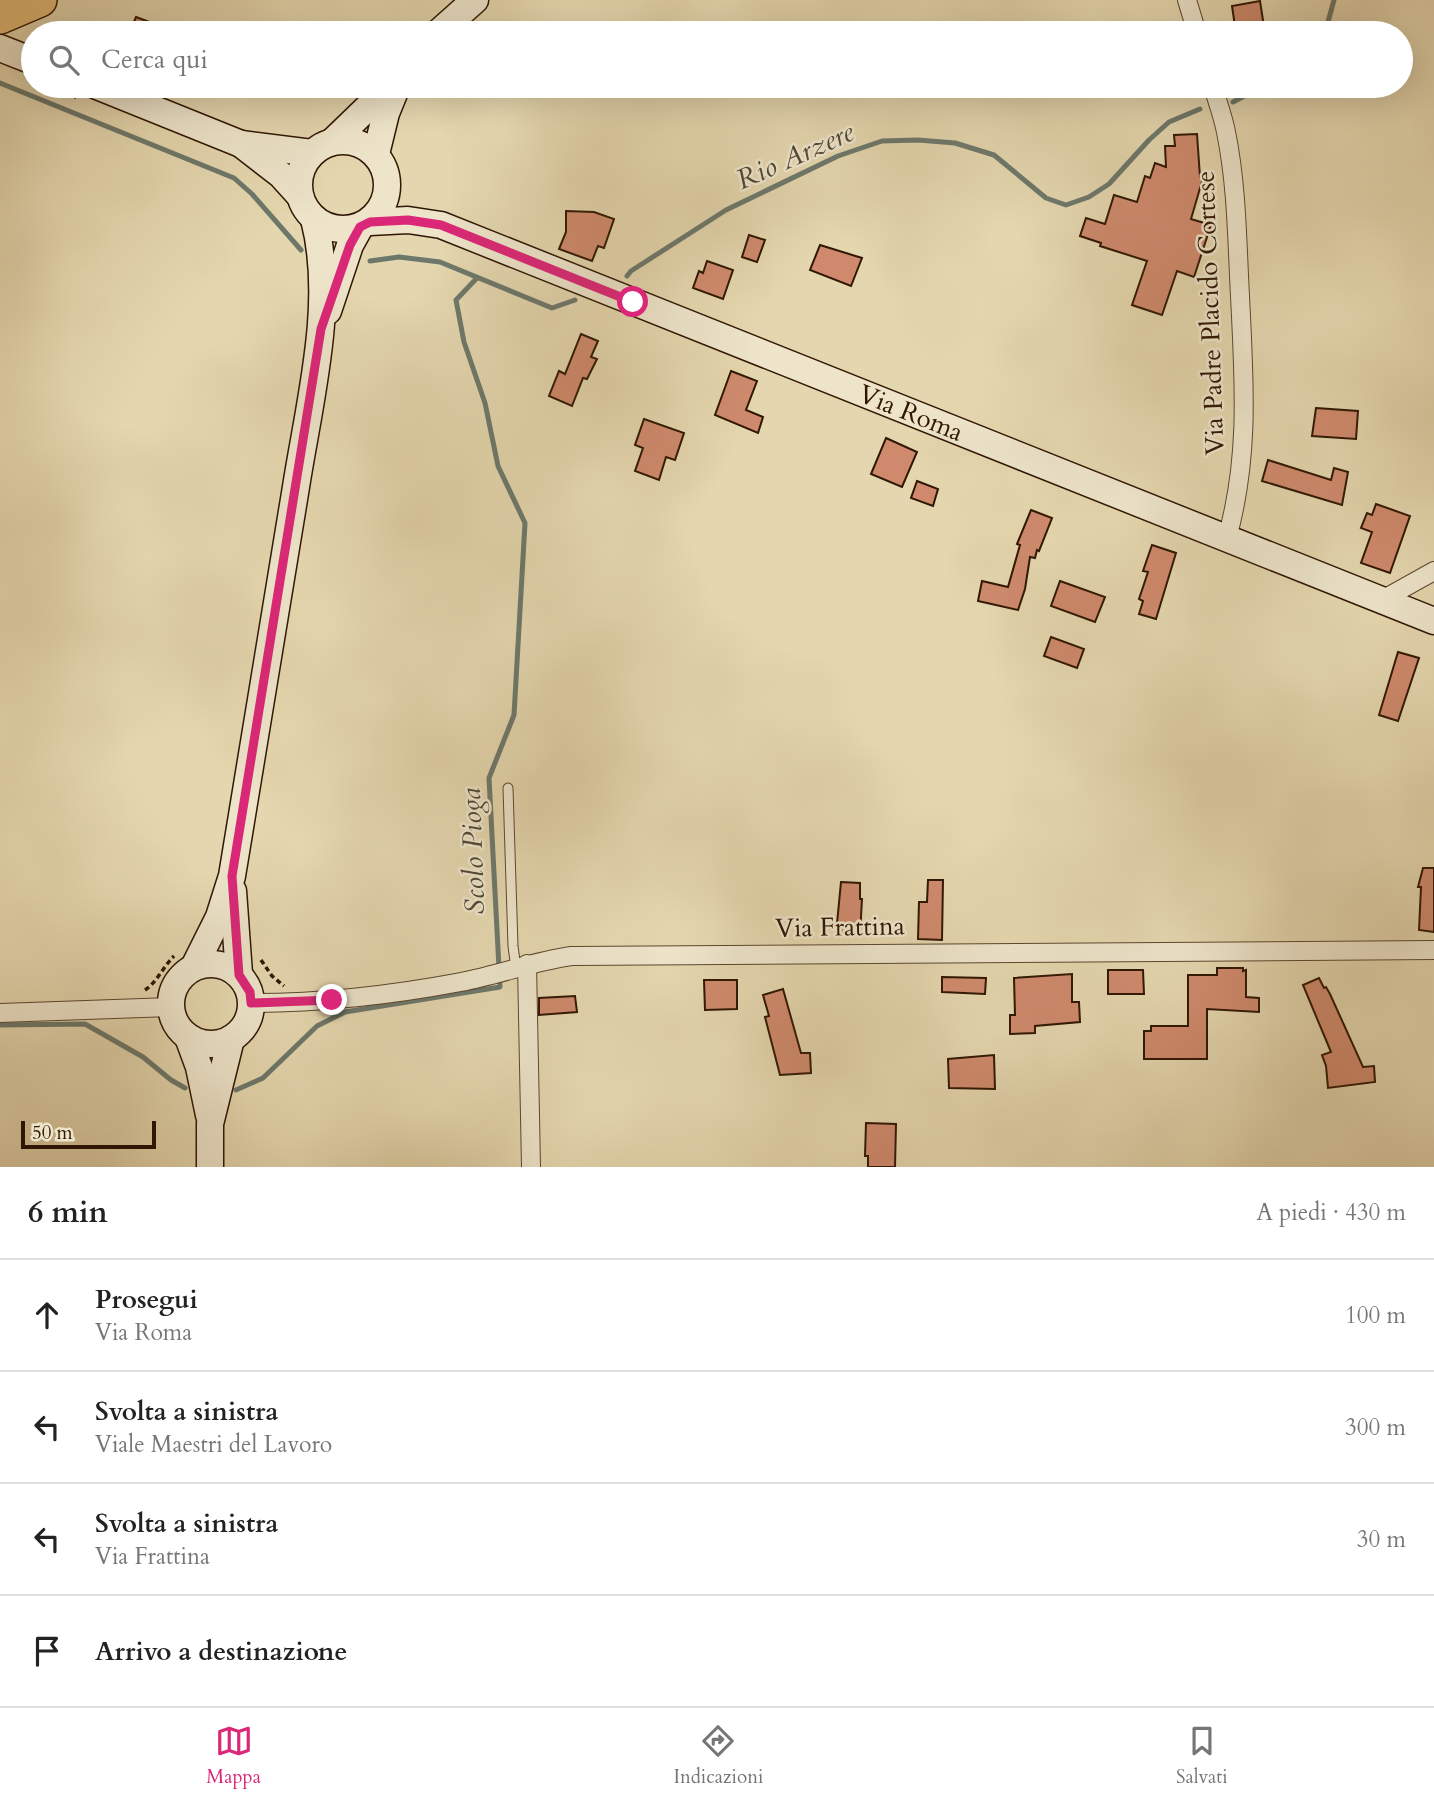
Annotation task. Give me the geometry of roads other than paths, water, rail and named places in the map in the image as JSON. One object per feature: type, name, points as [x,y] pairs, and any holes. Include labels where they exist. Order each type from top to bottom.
[{"type":"highway","points":[[0,17],[40,0]]},
{"type":"main road","points":[[451,21],[475,0]]},
{"type":"main road","points":[[0,48],[21,56]]},
{"type":"main road","points":[[127,98],[241,144],[281,175],[300,196],[314,219],[328,227],[344,230],[365,224]]},
{"type":"main road","points":[[300,196],[301,173],[322,148],[377,98]]},
{"type":"main road","points":[[376,154],[392,98]]},
{"type":"main road","points":[[186,960],[225,966],[239,975],[250,992],[251,1003],[246,1024],[231,1039],[217,1044],[202,1043],[188,1037],[180,1029],[171,1007],[172,995],[184,974],[186,960],[219,917],[232,876],[321,329],[350,245],[365,224],[381,210],[387,196],[386,171],[376,154],[363,145],[348,141],[322,148],[241,144]]},
{"type":"main road","name":"Via Roma","points":[[388,181],[423,213],[441,225],[1434,621]]},
{"type":"main road","points":[[314,219],[319,239],[321,329]]},
{"type":"main road","name":"Via Roma","points":[[365,224],[408,220],[441,225]]},
{"type":"main road","points":[[232,876],[239,975]]},
{"type":"main road","points":[[188,1037],[198,1067],[210,1124],[210,1167]]},
{"type":"main road","points":[[210,1124],[231,1039]]},
{"type":"street","points":[[1187,0],[1193,21]]},
{"type":"street","name":"Via Padre Placido Cortese","points":[[1217,98],[1226,130],[1234,181],[1243,372],[1244,442],[1241,477],[1227,538]]},
{"type":"street","points":[[1382,600],[1434,571]]},
{"type":"street","name":"Via Frattina","points":[[251,1003],[332,1000],[510,970],[572,956],[1434,950]]},
{"type":"street","points":[[510,970],[531,1167]]},
{"type":"street","points":[[0,1013],[171,1007]]},
{"type":"lane","points":[[508,788],[513,946],[510,970]]},
{"type":"waterway","name":"Rio Arzere","points":[[1328,21],[1334,0]]},
{"type":"waterway","name":"Rio Arzere","points":[[0,83],[21,92]]},
{"type":"waterway","name":"Rio Arzere","points":[[37,98],[234,178],[252,194],[301,250]]},
{"type":"waterway","name":"Rio Arzere","points":[[1233,102],[1240,98]]},
{"type":"waterway","name":"Rio Arzere","points":[[627,276],[726,210],[838,156],[882,141],[955,143],[994,155],[1046,198],[1066,205],[1089,197],[1109,184],[1169,122],[1200,109]]},
{"type":"waterway","name":"Scolo Pioga","points":[[370,261],[399,257],[440,262],[552,308],[575,300]]},
{"type":"waterway","name":"Scolo Pioga","points":[[236,1090],[263,1078],[317,1026],[345,1012],[500,987],[489,778],[514,715],[525,523],[498,466],[485,403],[464,342],[456,300],[477,278]]},
{"type":"waterway","name":"Scolo Pioga","points":[[0,1025],[85,1024],[143,1057],[185,1088]]}]
